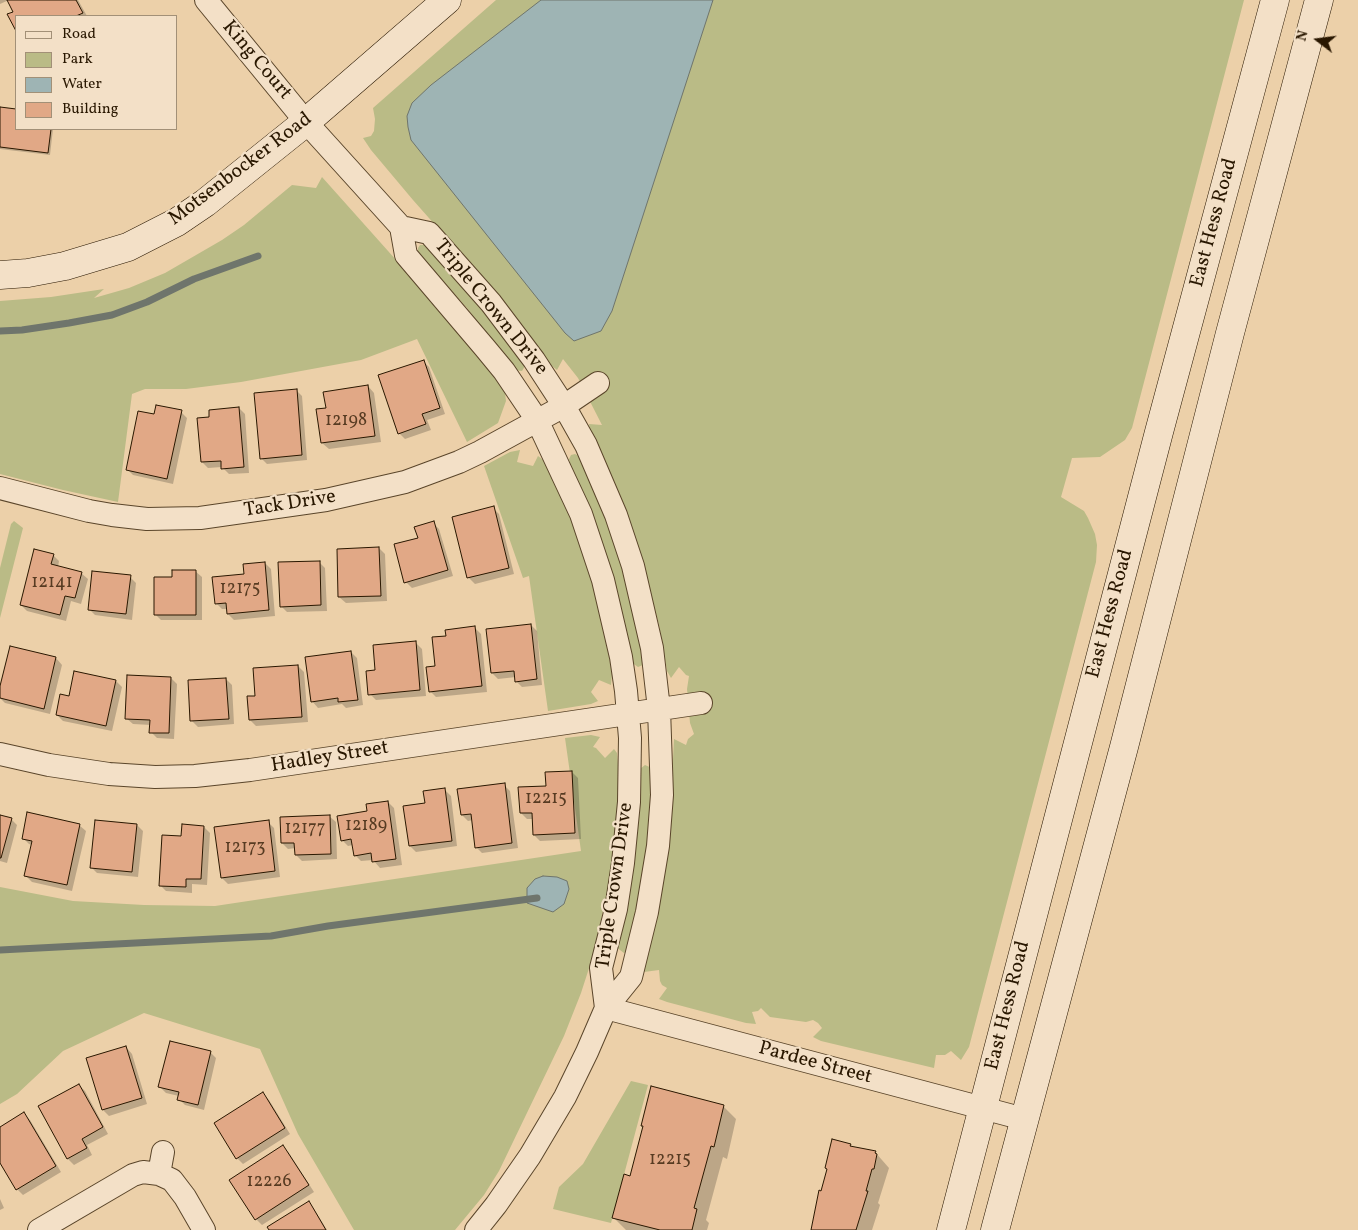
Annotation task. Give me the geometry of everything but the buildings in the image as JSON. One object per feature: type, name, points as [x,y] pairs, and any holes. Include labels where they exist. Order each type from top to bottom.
[{"type":"main road","name":"Motsenbocker Road","points":[[0,275],[65,266],[128,247],[178,222],[205,203],[306,122],[447,0]]},
{"type":"main road","name":"East Hess Road","points":[[951,1230],[1161,422],[1275,0]]},
{"type":"main road","points":[[995,1230],[1319,0]]},
{"type":"street","name":"King Court","points":[[206,0],[306,122]]},
{"type":"street","points":[[306,122],[401,227]]},
{"type":"street","name":"Triple Crown Drive","points":[[476,1230],[512,1184],[545,1132],[579,1070],[606,1008],[631,977],[652,890],[658,846],[662,796],[659,709],[649,632],[623,536],[586,445],[564,406],[518,337],[450,255],[429,232],[401,227],[406,255],[509,378],[537,420],[577,505],[607,596],[621,657],[630,738],[627,826],[616,909],[601,968],[606,1008]]},
{"type":"street","name":"Tack Drive","points":[[2,495],[130,518],[181,520],[326,500],[405,482],[442,469],[480,452],[564,406],[598,383]]},
{"type":"street","name":"Hadley Street","points":[[0,754],[56,766],[102,773],[154,777],[196,776],[250,770],[702,703]]},
{"type":"street","name":"Pardee Street","points":[[606,1008],[1024,1119]]},
{"type":"street","points":[[39,1230],[132,1175],[161,1163],[179,1188],[204,1230]]},
{"type":"green space","points":[[496,0],[1244,0],[1132,428],[1125,440],[1100,457],[1072,458],[1061,497],[1084,511],[1088,518],[1095,534],[1097,545],[1096,562],[969,1047],[961,1060],[951,1051],[945,1055],[936,1055],[934,1068],[821,1041],[813,1037],[822,1028],[813,1020],[806,1022],[770,1017],[761,1008],[758,1011],[752,1012],[756,1024],[746,1023],[667,1002],[659,999],[667,988],[660,981],[659,970],[644,972],[655,926],[672,779],[674,739],[686,745],[688,739],[694,734],[690,723],[687,689],[689,676],[679,667],[671,678],[667,671],[659,625],[638,545],[590,431],[589,424],[602,425],[578,378],[563,359],[557,370],[552,366],[513,313],[413,200],[363,138],[371,136],[374,131],[375,119],[373,108]]},
{"type":"green space","points":[[322,177],[430,298],[501,386],[505,393],[506,401],[498,423],[467,442],[417,339],[361,360],[241,382],[186,389],[145,389],[132,394],[118,502],[0,474],[0,301],[51,297],[104,289],[94,298],[129,288],[165,273],[222,240],[244,225],[292,185],[316,188]]},
{"type":"green space","points":[[420,245],[425,245],[482,306],[525,366],[522,371],[514,370],[467,308],[418,253]]},
{"type":"green space","points":[[520,450],[517,462],[533,466],[538,456],[546,462],[570,513],[601,609],[612,674],[611,685],[599,680],[591,692],[598,701],[591,704],[548,711],[529,576],[523,578],[484,466],[510,452]]},
{"type":"green space","points":[[571,455],[579,456],[614,537],[645,657],[643,665],[638,667],[631,662],[570,464],[569,459]]},
{"type":"green space","points":[[14,521],[23,528],[0,618],[0,568],[11,524]]},
{"type":"green space","points":[[591,735],[600,737],[593,747],[605,758],[614,749],[617,753],[618,764],[618,807],[608,890],[592,959],[564,1036],[499,1171],[484,1195],[455,1230],[354,1230],[298,1134],[260,1049],[144,1013],[63,1051],[17,1094],[0,1104],[0,887],[73,901],[215,906],[581,851],[565,738]]},
{"type":"green space","points":[[645,765],[652,768],[653,772],[646,866],[629,951],[624,953],[616,947],[640,769]]},
{"type":"green space","points":[[631,1081],[648,1085],[611,1223],[553,1209],[559,1187],[583,1164]]},
{"type":"water","points":[[541,0],[713,0],[612,311],[601,331],[574,341],[565,333],[411,140],[408,127],[407,116],[412,103],[431,85]]},
{"type":"water","points":[[543,876],[557,877],[567,881],[569,889],[564,904],[553,912],[527,903],[527,888],[535,879]]},
{"type":"waterway","points":[[0,331],[22,330],[112,315],[147,302],[194,279],[258,256]]},
{"type":"waterway","points":[[0,950],[271,936],[328,926],[537,898]]}]
